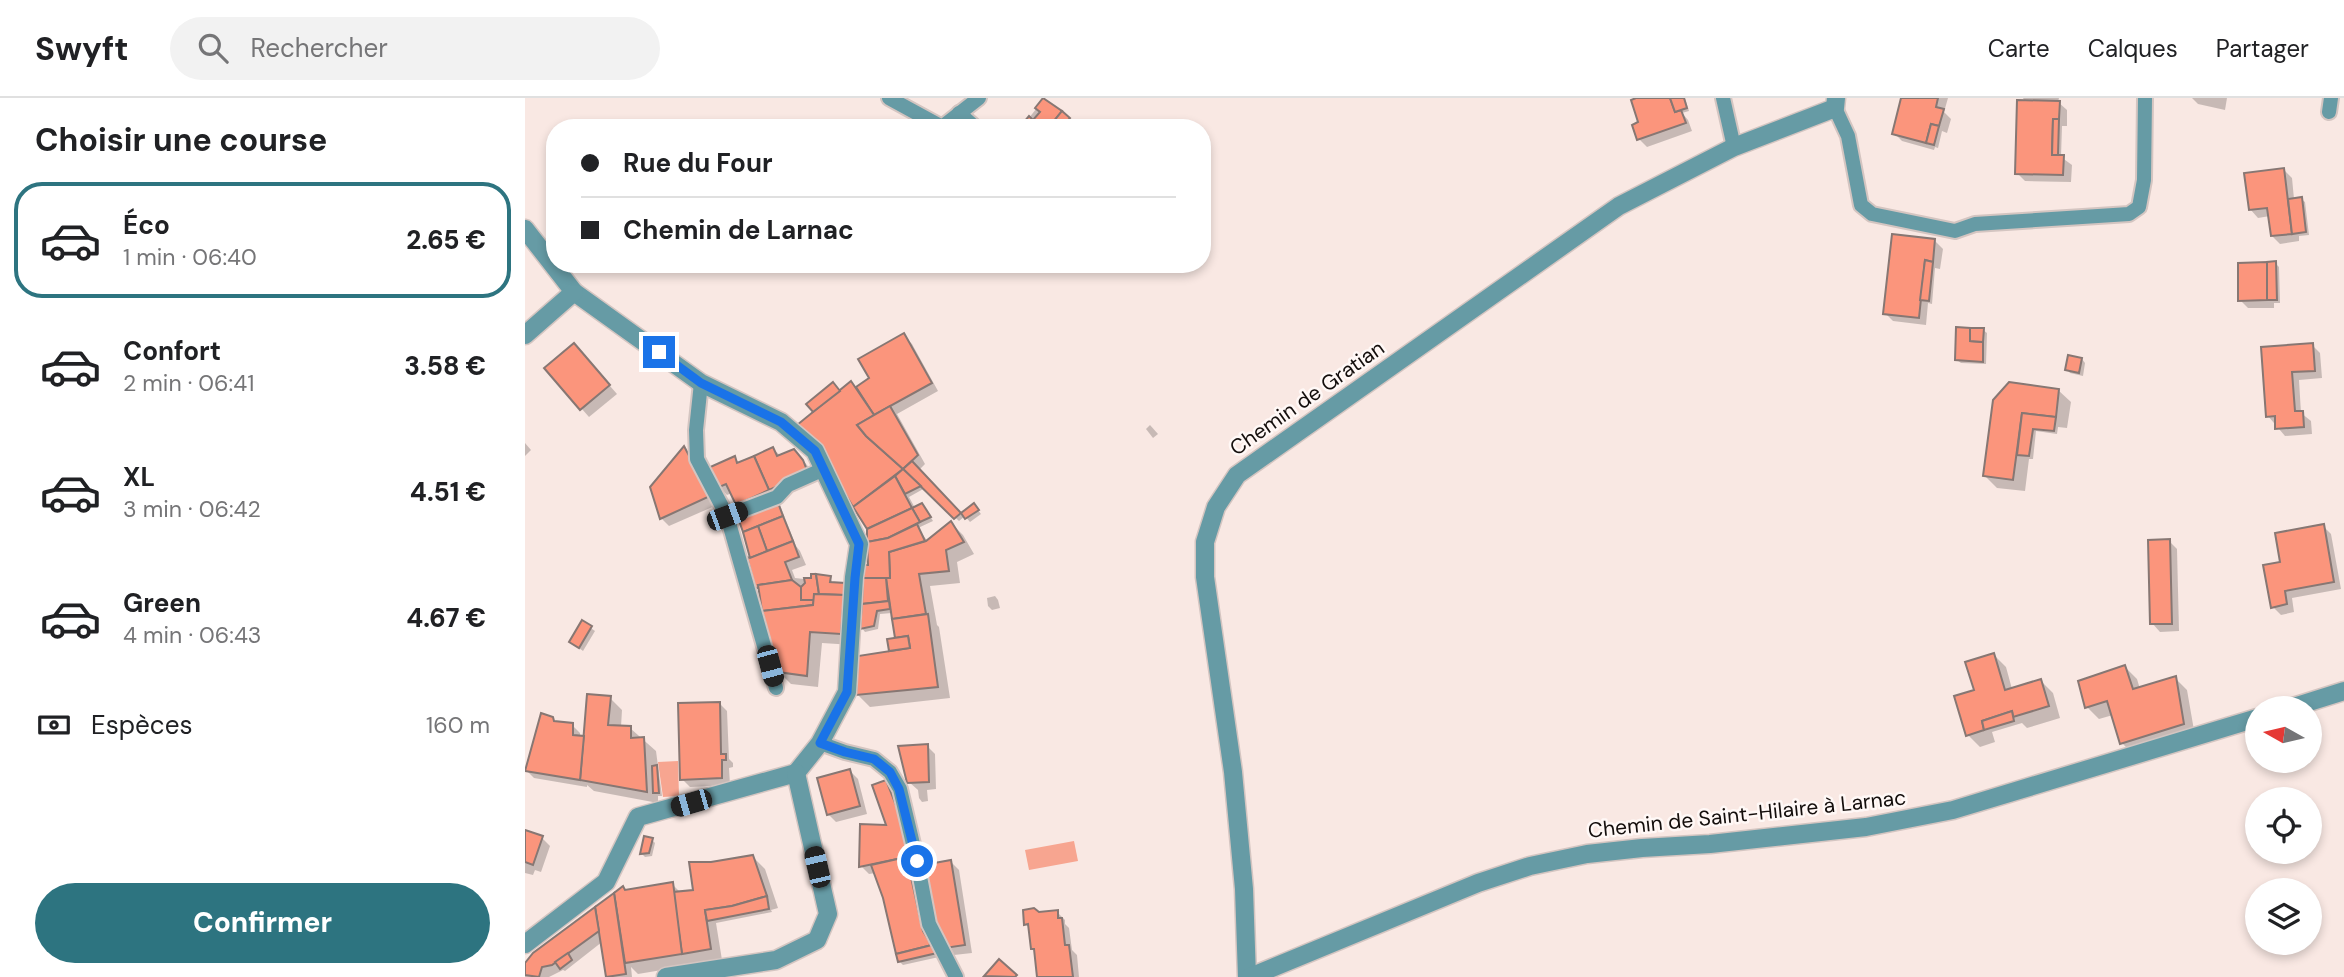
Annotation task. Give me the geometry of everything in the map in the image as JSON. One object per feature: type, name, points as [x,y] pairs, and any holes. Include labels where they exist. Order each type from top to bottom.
[{"type":"street","name":"Chemin de Gratian","points":[[1249,977],[1233,772],[1205,576],[1205,542],[1216,507],[1237,475],[1619,206],[1734,147],[1835,103]]},
{"type":"street","points":[[525,229],[546,257]]},
{"type":"street","points":[[525,944],[606,882],[638,817],[796,773],[820,743],[847,692],[859,544],[815,451],[781,422],[701,383],[573,292],[559,273]]},
{"type":"street","points":[[525,335],[573,292]]},
{"type":"street","points":[[2322,698],[2344,691]]},
{"type":"street","name":"Chemin de Saint-Hilaire à Larnac","points":[[1249,977],[1478,883],[1530,866],[1587,854],[1818,833],[1907,821],[1954,810],[2245,722]]},
{"type":"street","points":[[666,977],[776,960],[817,940],[828,914],[796,773]]},
{"type":"lane","points":[[889,98],[927,119]]},
{"type":"lane","points":[[952,119],[979,98]]},
{"type":"lane","points":[[1723,98],[1734,147]]},
{"type":"lane","points":[[1835,103],[1849,136],[1861,205],[1873,214],[1955,232],[1975,224],[2129,214],[2139,207],[2144,180],[2145,98]]},
{"type":"lane","points":[[959,113],[966,119]]},
{"type":"lane","points":[[701,383],[696,430],[697,459],[727,516],[776,688]]},
{"type":"lane","points":[[727,516],[777,497],[788,485],[824,469]]},
{"type":"lane","points":[[820,743],[874,759],[890,772],[899,789],[929,924],[956,977]]},
{"type":"shaded area","points":[[678,761],[679,796],[663,797],[658,762]]},
{"type":"shaded area","points":[[1074,841],[1078,861],[1029,870],[1025,850]]},
{"type":"building","points":[[1043,98],[1062,111],[1056,119],[1034,119],[1040,112],[1035,108]]},
{"type":"building","points":[[1670,98],[1675,112],[1681,110],[1686,123],[1637,140],[1632,125],[1638,122],[1631,100]]},
{"type":"building","points":[[1670,98],[1684,98],[1687,108],[1675,112]]},
{"type":"building","points":[[1901,98],[1938,98],[1936,107],[1944,109],[1939,126],[1931,124],[1926,143],[1892,134]]},
{"type":"building","points":[[2017,100],[2060,101],[2059,119],[2053,119],[2052,155],[2064,155],[2063,175],[2015,174]]},
{"type":"building","points":[[1062,111],[1070,118],[1069,119],[1056,119]]},
{"type":"building","points":[[2053,119],[2059,119],[2058,155],[2052,155]]},
{"type":"building","points":[[1931,124],[1939,126],[1934,145],[1926,143]]},
{"type":"building","points":[[2284,168],[2292,234],[2271,236],[2267,208],[2249,210],[2244,173]]},
{"type":"building","points":[[2302,197],[2306,232],[2292,234],[2288,199]]},
{"type":"building","points":[[1892,234],[1935,239],[1933,262],[1925,260],[1919,318],[1883,314]]},
{"type":"building","points":[[1925,260],[1933,262],[1929,301],[1920,300]]},
{"type":"building","points":[[2276,261],[2277,300],[2267,300],[2267,262]]},
{"type":"building","points":[[2267,262],[2267,300],[2238,301],[2238,263]]},
{"type":"building","points":[[1956,327],[1970,328],[1970,341],[1983,342],[1983,362],[1955,360]]},
{"type":"building","points":[[1970,328],[1984,328],[1983,342],[1970,341]]},
{"type":"building","points":[[904,333],[932,383],[874,415],[856,387],[869,378],[858,359]]},
{"type":"building","points":[[574,343],[610,385],[580,410],[544,368]]},
{"type":"building","points":[[2313,343],[2315,371],[2292,372],[2295,411],[2303,411],[2304,427],[2275,429],[2275,416],[2266,417],[2261,347]]},
{"type":"building","points":[[2068,355],[2082,358],[2079,373],[2065,370]]},
{"type":"building","points":[[851,381],[874,415],[857,425],[903,469],[853,507],[819,449],[797,425]]},
{"type":"building","points":[[833,382],[840,391],[813,412],[806,404]]},
{"type":"building","points":[[2009,382],[2059,389],[2056,417],[2022,413],[2013,480],[1983,476],[1993,400]]},
{"type":"building","points":[[890,406],[918,455],[903,469],[857,425]]},
{"type":"building","points":[[2022,413],[2056,417],[2054,431],[2033,429],[2029,456],[2017,455]]},
{"type":"building","points":[[684,446],[710,496],[660,519],[650,487]]},
{"type":"building","points":[[773,447],[777,456],[794,449],[803,460],[808,473],[769,490],[754,456]]},
{"type":"building","points":[[735,456],[737,463],[754,456],[769,490],[736,505],[726,484],[717,488],[708,468]]},
{"type":"building","points":[[912,461],[961,513],[954,519],[903,469]]},
{"type":"building","points":[[903,469],[921,486],[905,494],[895,476]]},
{"type":"building","points":[[895,476],[912,508],[867,529],[853,507]]},
{"type":"building","points":[[777,500],[783,516],[743,532],[737,515]]},
{"type":"building","points":[[922,503],[931,517],[920,522],[912,508]]},
{"type":"building","points":[[974,503],[979,510],[965,519],[961,513]]},
{"type":"building","points":[[912,508],[920,522],[888,538],[867,542],[867,529]]},
{"type":"building","points":[[783,516],[793,541],[767,551],[758,526]]},
{"type":"building","points":[[951,521],[964,542],[946,550],[949,571],[919,574],[926,614],[892,619],[886,578],[890,578],[889,552],[926,541]]},
{"type":"building","points":[[917,524],[925,541],[889,552],[890,578],[863,578],[864,565],[868,565],[867,542],[888,538]]},
{"type":"building","points":[[2324,524],[2334,582],[2285,591],[2287,604],[2271,608],[2263,565],[2280,562],[2275,533]]},
{"type":"building","points":[[758,526],[767,551],[750,558],[743,532]]},
{"type":"building","points":[[2170,539],[2172,624],[2150,624],[2148,540]]},
{"type":"building","points":[[793,541],[799,557],[785,562],[792,580],[758,585],[759,588],[755,588],[747,557]]},
{"type":"building","points":[[811,574],[816,574],[819,594],[814,594],[814,600],[801,600],[804,578],[811,578]]},
{"type":"building","points":[[816,574],[831,576],[830,582],[845,583],[844,595],[819,594]]},
{"type":"building","points":[[863,578],[886,578],[888,601],[862,604]]},
{"type":"building","points":[[792,580],[801,587],[801,600],[814,600],[813,605],[762,611],[758,585]]},
{"type":"building","points":[[814,594],[844,595],[841,634],[810,632],[807,676],[778,672],[762,611],[813,605]]},
{"type":"building","points":[[889,601],[890,609],[877,611],[874,626],[860,629],[862,604]]},
{"type":"building","points":[[928,614],[938,687],[856,695],[858,656],[910,648],[908,636],[895,638],[892,619]]},
{"type":"building","points":[[582,620],[592,626],[579,648],[569,642]]},
{"type":"building","points":[[908,636],[910,648],[889,651],[887,639]]},
{"type":"building","points":[[1994,653],[2005,690],[2041,679],[2049,706],[2013,717],[2012,711],[1982,721],[1984,730],[1966,736],[1954,696],[1974,690],[1965,662]]},
{"type":"building","points":[[2125,665],[2133,689],[2176,676],[2184,724],[2120,744],[2107,701],[2085,708],[2078,681]]},
{"type":"building","points":[[587,694],[611,696],[608,725],[631,726],[631,738],[644,737],[647,792],[580,780]]},
{"type":"building","points":[[720,702],[721,754],[726,754],[726,760],[722,760],[722,778],[680,780],[678,703]]},
{"type":"building","points":[[2012,711],[2014,721],[1984,730],[1982,721]]},
{"type":"building","points":[[541,713],[553,717],[554,721],[573,723],[573,735],[584,736],[580,780],[525,771]]},
{"type":"building","points":[[928,744],[929,782],[907,783],[898,746]]},
{"type":"building","points":[[657,765],[659,793],[653,793],[652,766]]},
{"type":"building","points":[[850,769],[860,806],[827,815],[817,778]]},
{"type":"building","points":[[886,780],[910,853],[902,858],[859,867],[860,824],[886,825],[872,785]]},
{"type":"building","points":[[525,830],[543,836],[533,865],[525,862]]},
{"type":"building","points":[[644,836],[653,838],[649,853],[640,854]]},
{"type":"building","points":[[753,855],[767,896],[705,910],[711,949],[682,954],[673,892],[693,890],[689,862],[711,862]]},
{"type":"building","points":[[902,858],[911,877],[923,931],[932,945],[896,954],[883,898],[871,865]]},
{"type":"building","points":[[951,860],[965,945],[945,948],[933,921],[923,865]]},
{"type":"building","points":[[673,882],[682,954],[625,963],[614,893],[623,886],[625,890]]},
{"type":"building","points":[[614,893],[626,974],[606,977],[595,907]]},
{"type":"building","points":[[767,896],[769,909],[707,921],[705,910]]},
{"type":"building","points":[[595,907],[599,931],[552,965],[542,967],[539,977],[525,975],[525,963],[533,953]]},
{"type":"building","points":[[1034,908],[1039,912],[1058,910],[1058,918],[1062,918],[1065,945],[1069,945],[1073,977],[1037,977],[1034,949],[1031,949],[1028,924],[1024,925],[1023,910]]},
{"type":"building","points":[[932,945],[937,953],[898,962],[896,954]]},
{"type":"building","points":[[568,953],[572,960],[560,969],[555,962]]},
{"type":"building","points":[[999,959],[1017,975],[1015,977],[984,976]]},
{"type":"route","points":[[659,352],[701,383],[781,422],[815,451],[859,544],[847,692],[820,743],[874,759],[890,772],[899,789],[917,861]]}]
